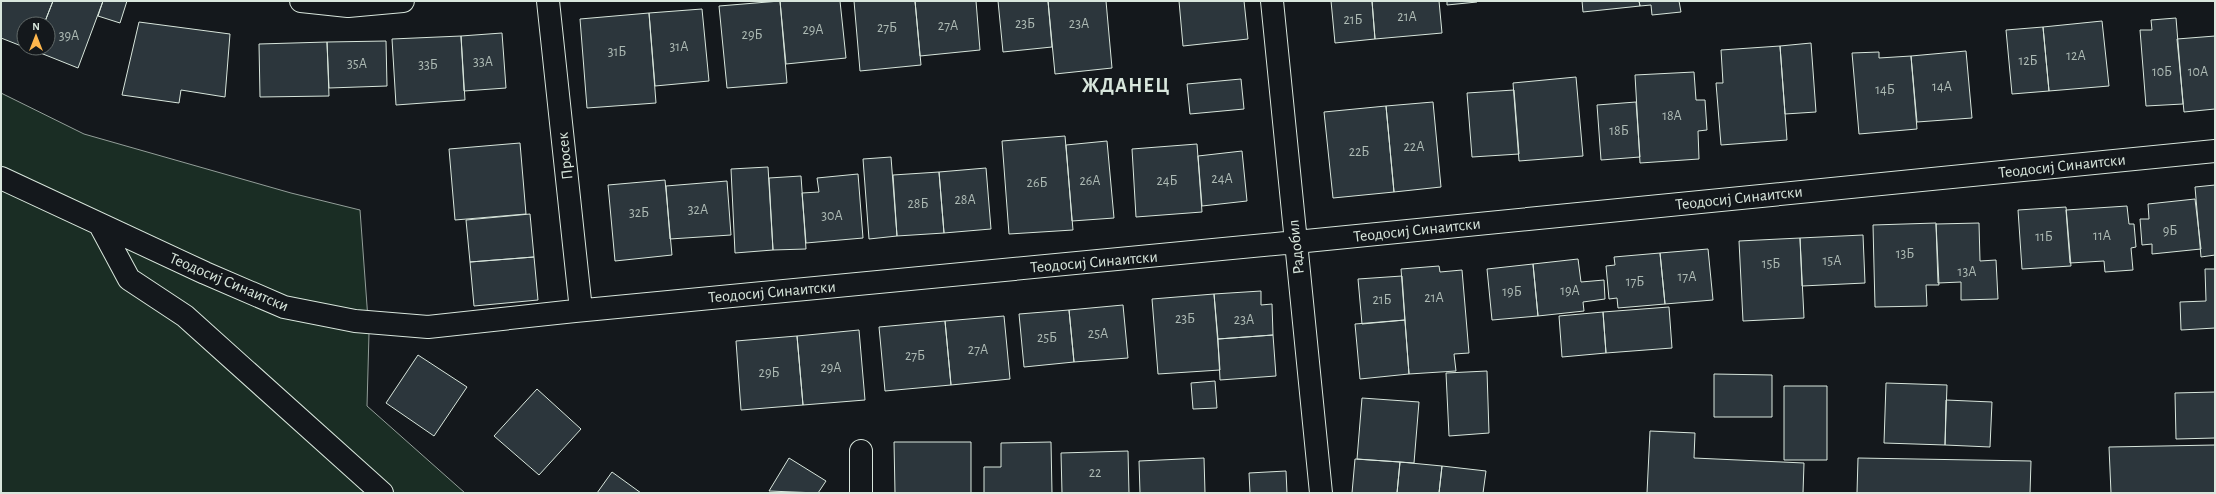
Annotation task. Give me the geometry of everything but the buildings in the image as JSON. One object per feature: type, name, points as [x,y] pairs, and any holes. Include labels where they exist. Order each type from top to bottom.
[{"type":"street","points":[[301,1],[348,6],[402,1]]},
{"type":"street","name":"Просек","points":[[548,1],[581,310]]},
{"type":"street","name":"Радобил","points":[[1272,1],[1321,493]]},
{"type":"street","name":"Теодосиј Синаитски","points":[[1,178],[100,225],[284,307],[355,322],[428,327],[581,310],[1296,242],[2215,151]]},
{"type":"street","points":[[100,225],[129,279],[186,316],[382,493]]},
{"type":"street","points":[[861,451],[861,493]]},
{"type":"green space","points":[[1,93],[84,134],[291,193],[360,210],[369,333],[367,406],[465,493],[1,493]]},
{"type":"district","name":"ЖДАНЕЦ","points":[[1126,86]]}]
